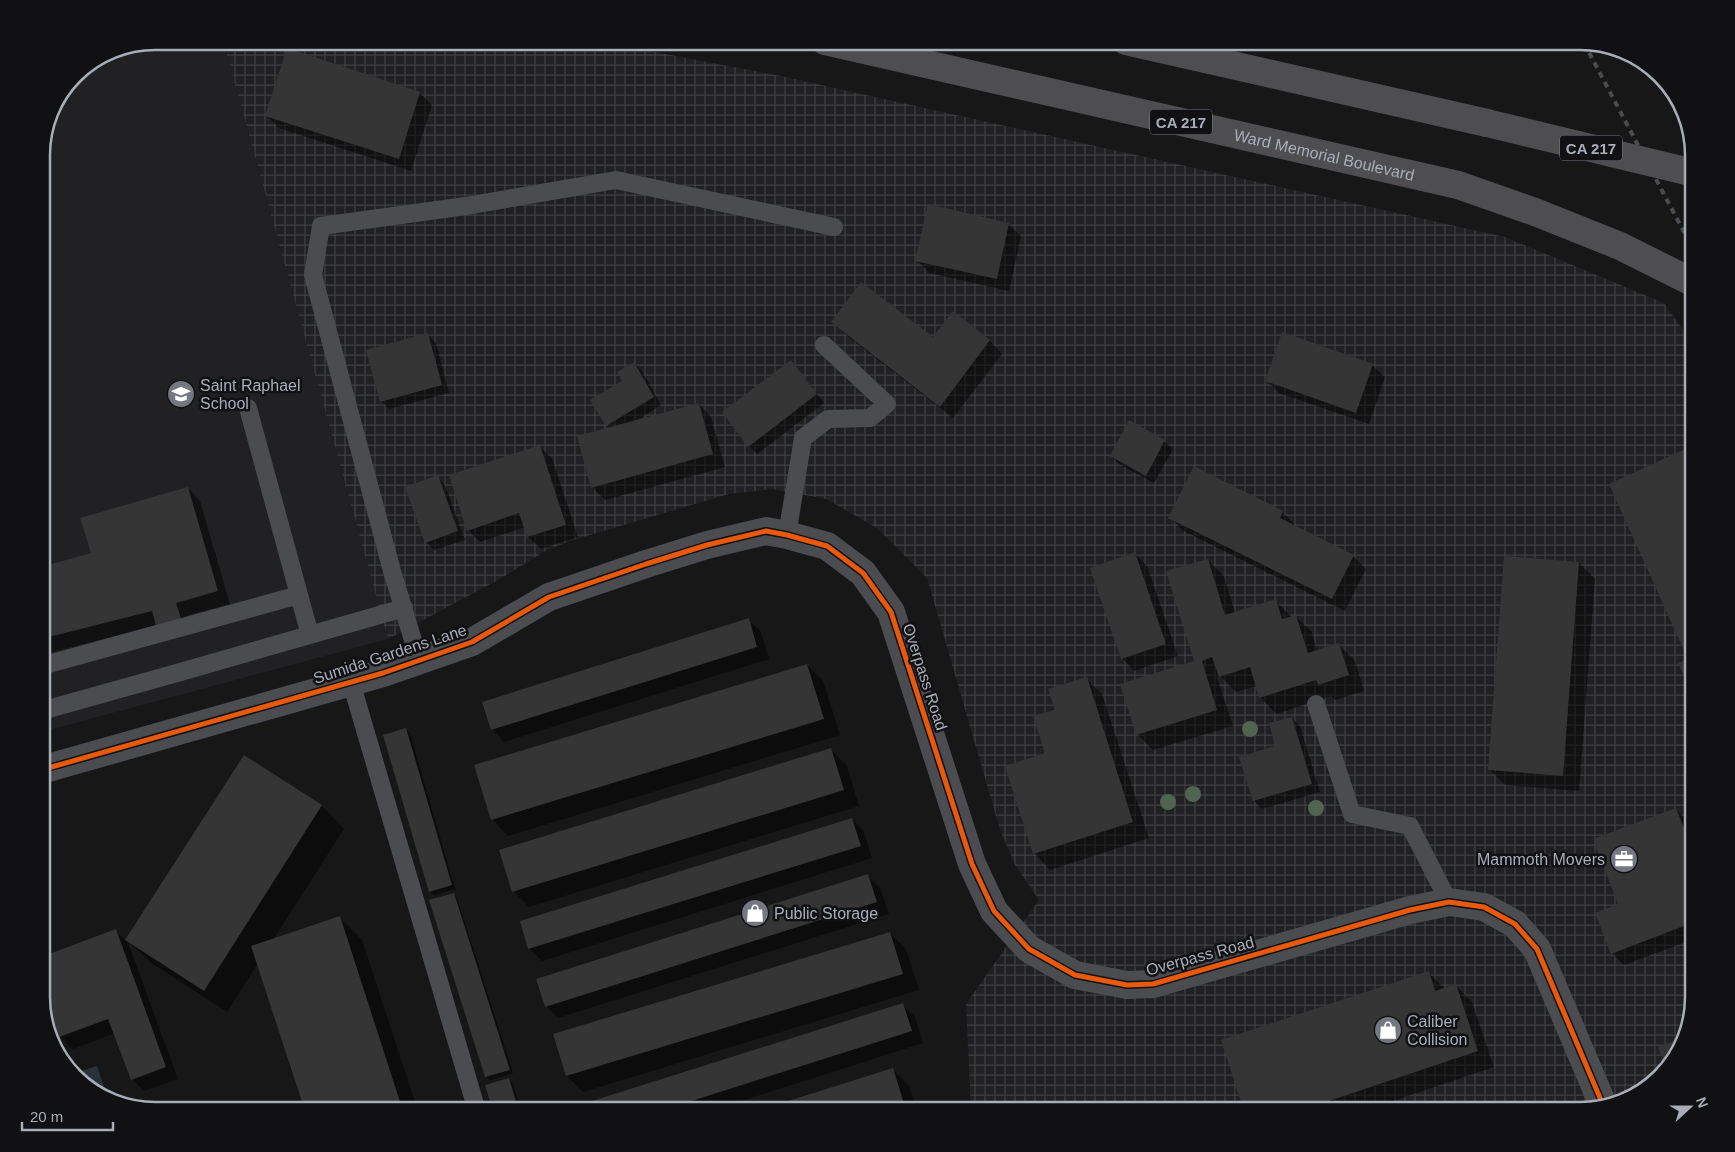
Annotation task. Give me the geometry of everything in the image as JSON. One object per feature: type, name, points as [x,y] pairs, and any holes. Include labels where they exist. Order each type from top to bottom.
[{"type":"highway","name":"Ward Memorial Boulevard","points":[[865,50],[1458,185],[1535,212],[1620,246],[1685,278]]},
{"type":"highway","name":"CA 217","points":[[1166,50],[1487,123],[1685,171]]},
{"type":"street","name":"Sumida Gardens Lane","points":[[50,768],[351,682],[472,642],[549,597],[698,547],[777,533]]},
{"type":"street","name":"Overpass Road","points":[[777,533],[828,546],[863,573],[891,612],[972,864],[994,911],[1029,949],[1075,975],[1127,985],[1152,984],[1410,910],[1449,902],[1484,907],[1515,924],[1537,949],[1601,1099]]},
{"type":"lane","points":[[419,660],[390,562],[313,275],[321,226],[466,206],[616,180],[834,227]]},
{"type":"lane","points":[[777,533],[803,438],[828,419],[870,418],[886,404],[824,345]]},
{"type":"lane","points":[[248,408],[310,635]]},
{"type":"lane","points":[[50,664],[299,595]]},
{"type":"lane","points":[[50,709],[404,608]]},
{"type":"lane","points":[[351,682],[474,1102]]},
{"type":"lane","points":[[1316,704],[1352,814],[1410,826],[1449,902]]},
{"type":"shaded area","name":"Saint Raphael School","points":[[148,50],[225,50],[388,639],[50,730],[50,148],[58,115],[72,91],[86,76],[115,58]]},
{"type":"shaded area","points":[[225,50],[644,50],[781,76],[1505,237],[1664,303],[1685,332],[1685,997],[1681,1024],[1671,1049],[1649,1076],[1620,1094],[1594,1101],[971,1102],[966,1004],[1039,900],[1015,865],[1000,830],[927,578],[877,528],[826,499],[772,489],[729,494],[573,540],[547,550],[498,580],[388,639]]},
{"type":"shaded area","points":[[97,1066],[104,1088],[86,1076],[81,1071]]},
{"type":"building","points":[[286,50],[293,50],[420,92],[399,159],[265,116]]},
{"type":"building","points":[[928,204],[1009,223],[997,279],[915,261]]},
{"type":"building","points":[[861,282],[933,337],[953,311],[990,340],[940,407],[831,322]]},
{"type":"building","points":[[1282,332],[1373,364],[1356,413],[1265,381]]},
{"type":"building","points":[[428,333],[442,385],[380,402],[366,350]]},
{"type":"building","points":[[791,360],[817,394],[748,447],[722,412]]},
{"type":"building","points":[[634,362],[654,397],[606,426],[590,400],[622,381],[617,372]]},
{"type":"building","points":[[699,403],[713,454],[591,488],[577,436]]},
{"type":"building","points":[[1129,420],[1165,440],[1146,476],[1110,456]]},
{"type":"building","points":[[540,445],[566,525],[527,537],[519,513],[467,531],[449,475]]},
{"type":"building","points":[[1685,449],[1685,652],[1609,484]]},
{"type":"building","points":[[1194,466],[1283,511],[1280,518],[1354,555],[1332,599],[1168,518]]},
{"type":"building","points":[[438,475],[458,531],[425,543],[405,487]]},
{"type":"building","points":[[188,487],[218,591],[176,603],[181,619],[156,626],[152,611],[50,637],[50,564],[91,553],[80,518]]},
{"type":"building","points":[[1135,552],[1166,644],[1121,659],[1090,568]]},
{"type":"building","points":[[1504,556],[1579,562],[1563,776],[1488,770]]},
{"type":"building","points":[[1208,559],[1225,615],[1276,599],[1282,619],[1296,615],[1308,653],[1339,643],[1349,675],[1318,685],[1316,680],[1259,698],[1250,667],[1219,677],[1212,657],[1202,661],[1217,710],[1136,735],[1120,684],[1194,661],[1166,571]]},
{"type":"building","points":[[749,618],[757,647],[491,730],[482,702]]},
{"type":"building","points":[[1685,660],[1685,678],[1678,663]]},
{"type":"building","points":[[807,664],[824,719],[491,820],[474,765]]},
{"type":"building","points":[[1087,677],[1133,822],[1033,854],[1005,766],[1045,753],[1033,716],[1055,710],[1048,689]]},
{"type":"building","points":[[1292,717],[1312,784],[1253,801],[1239,757],[1275,746],[1269,723]]},
{"type":"building","points":[[406,728],[452,885],[429,892],[383,735]]},
{"type":"building","points":[[831,748],[844,790],[512,892],[499,850]]},
{"type":"building","points":[[244,755],[322,805],[204,991],[125,940]]},
{"type":"building","points":[[1676,808],[1685,830],[1685,925],[1611,954],[1595,913],[1618,904],[1593,839]]},
{"type":"building","points":[[852,818],[861,846],[528,949],[520,921]]},
{"type":"building","points":[[868,874],[877,902],[545,1007],[536,979]]},
{"type":"building","points":[[454,893],[510,1070],[485,1077],[429,900]]},
{"type":"building","points":[[340,916],[400,1102],[302,1102],[251,946]]},
{"type":"building","points":[[116,929],[166,1067],[131,1080],[108,1019],[59,1037],[50,1004],[50,954]]},
{"type":"building","points":[[890,932],[903,974],[566,1076],[553,1034]]},
{"type":"building","points":[[1429,971],[1435,991],[1456,984],[1478,1051],[1326,1102],[1241,1102],[1221,1040]]},
{"type":"building","points":[[903,1003],[912,1031],[688,1102],[589,1102]]},
{"type":"building","points":[[1675,1040],[1663,1060],[1658,1047]]},
{"type":"building","points":[[893,1068],[904,1102],[785,1102]]},
{"type":"building","points":[[509,1078],[516,1102],[490,1102],[485,1085]]},
{"type":"railway","points":[[1588,51],[1685,234]]},
{"type":"cycle path","points":[[50,767],[383,673],[472,642],[549,597],[646,564],[707,545],[766,531],[787,535],[827,546],[863,573],[891,612],[972,864],[994,911],[1029,949],[1075,975],[1127,985],[1153,984],[1410,910],[1449,902],[1484,907],[1515,924],[1537,949],[1601,1099]]},
{"type":"place","name":"Saint Raphael School","points":[[181,394]]},
{"type":"place","name":"Mammoth Movers","points":[[1624,859]]},
{"type":"place","name":"Public Storage","points":[[755,913]]},
{"type":"place","name":"Caliber Collision","points":[[1388,1030]]}]
